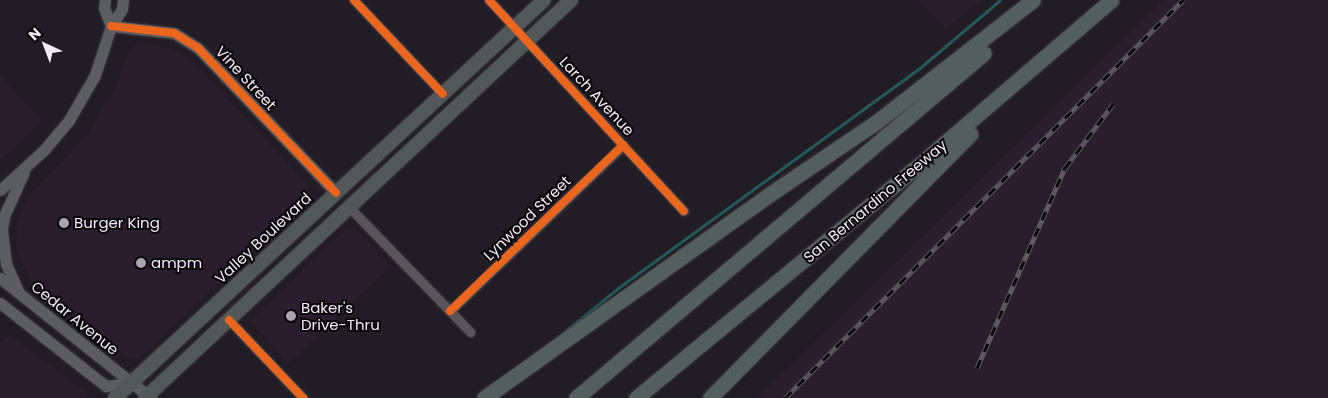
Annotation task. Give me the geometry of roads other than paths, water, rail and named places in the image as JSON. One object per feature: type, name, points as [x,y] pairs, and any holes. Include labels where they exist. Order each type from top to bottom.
[{"type":"highway","points":[[484,398],[770,194],[875,123],[1033,0]]},
{"type":"highway","points":[[576,398],[1046,0]]},
{"type":"highway","name":"San Bernardino Freeway","points":[[636,398],[1026,76],[1111,0]]},
{"type":"highway","points":[[710,398],[1026,76]]},
{"type":"main road","points":[[105,0],[104,8],[111,26]]},
{"type":"main road","points":[[0,190],[56,137],[83,98],[101,59],[111,26],[122,9],[123,0]]},
{"type":"main road","name":"Valley Boulevard","points":[[115,398],[544,0]]},
{"type":"main road","points":[[148,397],[571,0]]},
{"type":"main road","name":"Vine Street","points":[[111,26],[174,33],[198,48],[336,193]]},
{"type":"main road","points":[[19,292],[6,264],[2,229],[4,216],[26,166]]},
{"type":"main road","name":"Cedar Avenue","points":[[0,278],[148,397]]},
{"type":"main road","points":[[0,303],[106,386],[131,383]]},
{"type":"street","points":[[354,0],[443,94]]},
{"type":"street","name":"Larch Avenue","points":[[489,0],[684,211]]},
{"type":"street","name":"Lynwood Street","points":[[450,310],[623,145]]},
{"type":"street","points":[[350,208],[470,332]]},
{"type":"street","points":[[229,320],[303,398]]},
{"type":"waterway","points":[[557,338],[618,288],[922,66],[1000,0]]},
{"type":"railway","points":[[785,398],[1183,0]]},
{"type":"railway","points":[[977,368],[1065,168],[1113,104]]},
{"type":"place","name":"Burger King","points":[[64,223]]},
{"type":"place","name":"ampm","points":[[141,263]]},
{"type":"place","name":"Baker's Drive-Thru","points":[[291,316]]}]
